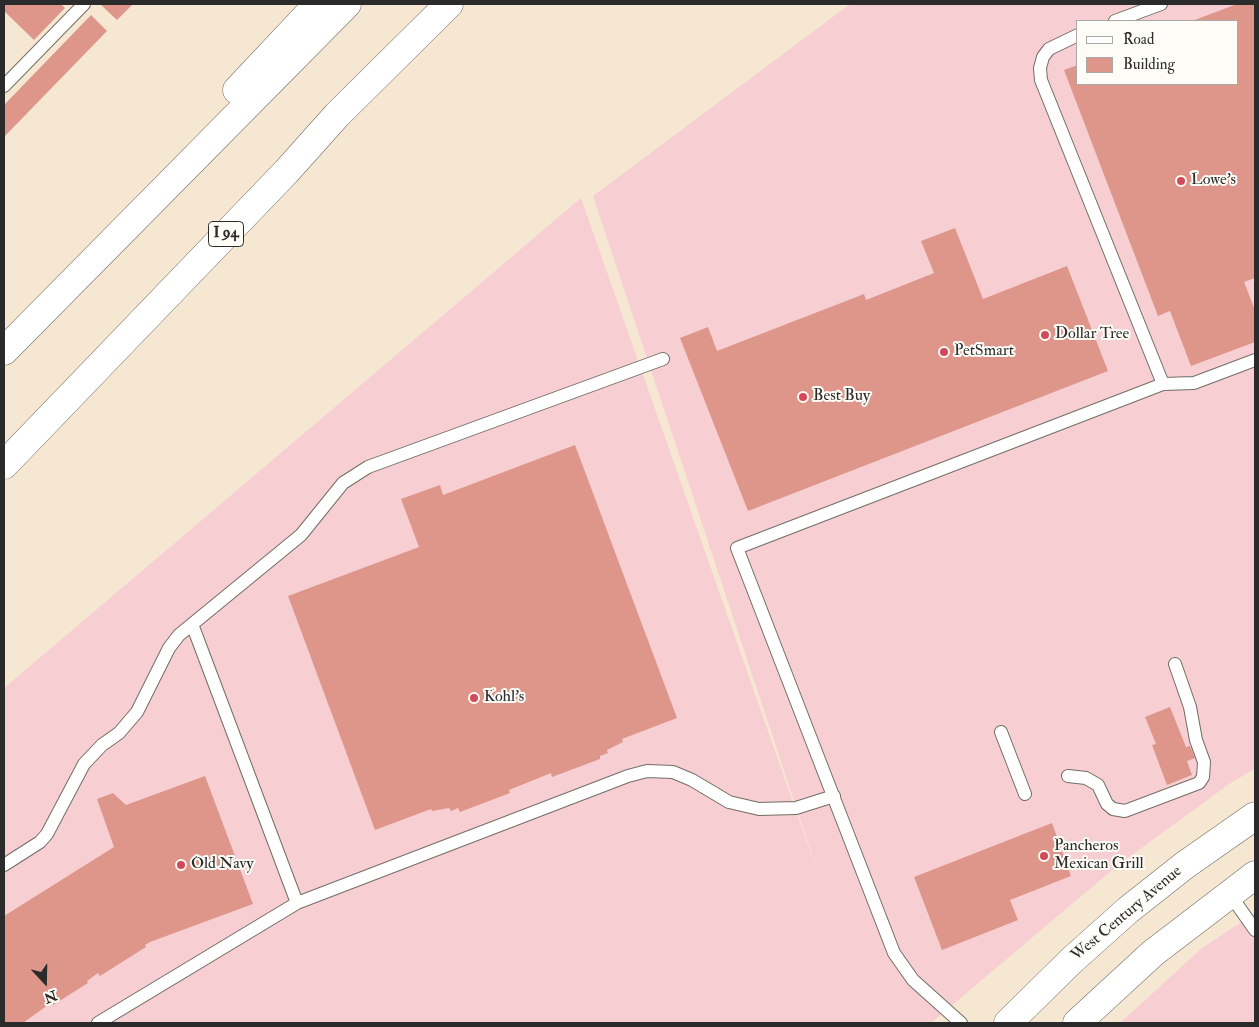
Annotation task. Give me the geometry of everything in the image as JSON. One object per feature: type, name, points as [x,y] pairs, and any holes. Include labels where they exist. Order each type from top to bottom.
[{"type":"main road","points":[[4,341],[134,197],[318,4]]},
{"type":"main road","points":[[4,352],[348,4]]},
{"type":"main road","name":"I 94","points":[[4,465],[286,172],[337,115],[447,7]]},
{"type":"main road","name":"West Century Avenue","points":[[1008,1023],[1071,961],[1128,910],[1178,870],[1255,816]]},
{"type":"main road","points":[[1077,1023],[1153,953],[1255,876]]},
{"type":"lane","points":[[4,86],[84,4]]},
{"type":"lane","points":[[1118,20],[1161,4]]},
{"type":"lane","points":[[1076,36],[1049,49],[1043,57],[1040,68],[1041,80],[1163,384]]},
{"type":"lane","points":[[4,865],[40,842],[47,834],[84,764],[102,745],[119,733],[137,712],[169,648],[179,635],[301,535],[343,484],[368,467],[663,359]]},
{"type":"lane","points":[[961,1023],[913,980],[894,953],[736,548],[1163,384],[1194,383],[1255,360]]},
{"type":"lane","points":[[192,624],[297,903]]},
{"type":"lane","points":[[1068,776],[1086,778],[1098,785],[1107,804],[1113,809],[1125,811],[1199,783],[1203,777],[1204,762],[1196,740],[1190,707],[1175,664]]},
{"type":"lane","points":[[1001,732],[1025,794]]},
{"type":"lane","points":[[98,1023],[297,903],[628,776],[660,770],[682,775],[729,802],[760,809],[796,808],[834,796]]},
{"type":"lane","points":[[1230,893],[1255,930]]},
{"type":"shaded area","points":[[850,4],[1255,4],[1255,769],[1232,782],[1117,866],[931,1023],[4,1023],[4,688],[581,198],[821,882],[593,196]]},
{"type":"shaded area","points":[[1255,913],[1255,1023],[1120,1023],[1202,948]]},
{"type":"building","points":[[4,4],[61,4],[65,8],[34,40],[4,11]]},
{"type":"building","points":[[100,4],[133,4],[117,20]]},
{"type":"building","name":"Lowe's","points":[[1237,4],[1255,4],[1255,278],[1244,282],[1255,310],[1255,342],[1191,366],[1170,311],[1158,316],[1064,70],[1076,66],[1076,85],[1239,85],[1239,20],[1195,20]]},
{"type":"building","points":[[91,15],[107,31],[4,137],[4,105]]},
{"type":"building","points":[[955,228],[983,299],[1067,266],[1108,371],[748,511],[680,338],[708,327],[717,351],[864,294],[866,300],[934,273],[921,241]]},
{"type":"building","points":[[575,445],[677,718],[622,739],[623,742],[607,750],[608,753],[600,756],[600,759],[552,777],[551,773],[509,790],[510,793],[460,812],[458,808],[451,811],[449,808],[432,811],[431,809],[375,830],[288,596],[419,547],[401,499],[440,485],[443,495]]},
{"type":"building","points":[[1170,707],[1186,747],[1190,746],[1195,758],[1187,761],[1192,775],[1167,785],[1152,745],[1156,744],[1145,717]]},
{"type":"building","points":[[205,776],[253,904],[150,942],[145,945],[146,947],[100,976],[98,973],[87,981],[88,983],[53,1005],[52,1002],[23,1023],[4,1023],[4,916],[114,847],[97,799],[113,793],[126,805]]},
{"type":"building","points":[[1052,823],[1071,876],[1010,900],[1018,920],[942,950],[914,877]]},
{"type":"place","name":"Lowe's","points":[[1181,181]]},
{"type":"place","name":"Dollar Tree","points":[[1045,335]]},
{"type":"place","name":"PetSmart","points":[[944,352]]},
{"type":"place","name":"Best Buy","points":[[803,397]]},
{"type":"place","name":"Kohl's","points":[[474,698]]},
{"type":"place","name":"Pancheros Mexican Grill","points":[[1044,856]]},
{"type":"place","name":"Old Navy","points":[[181,865]]}]
